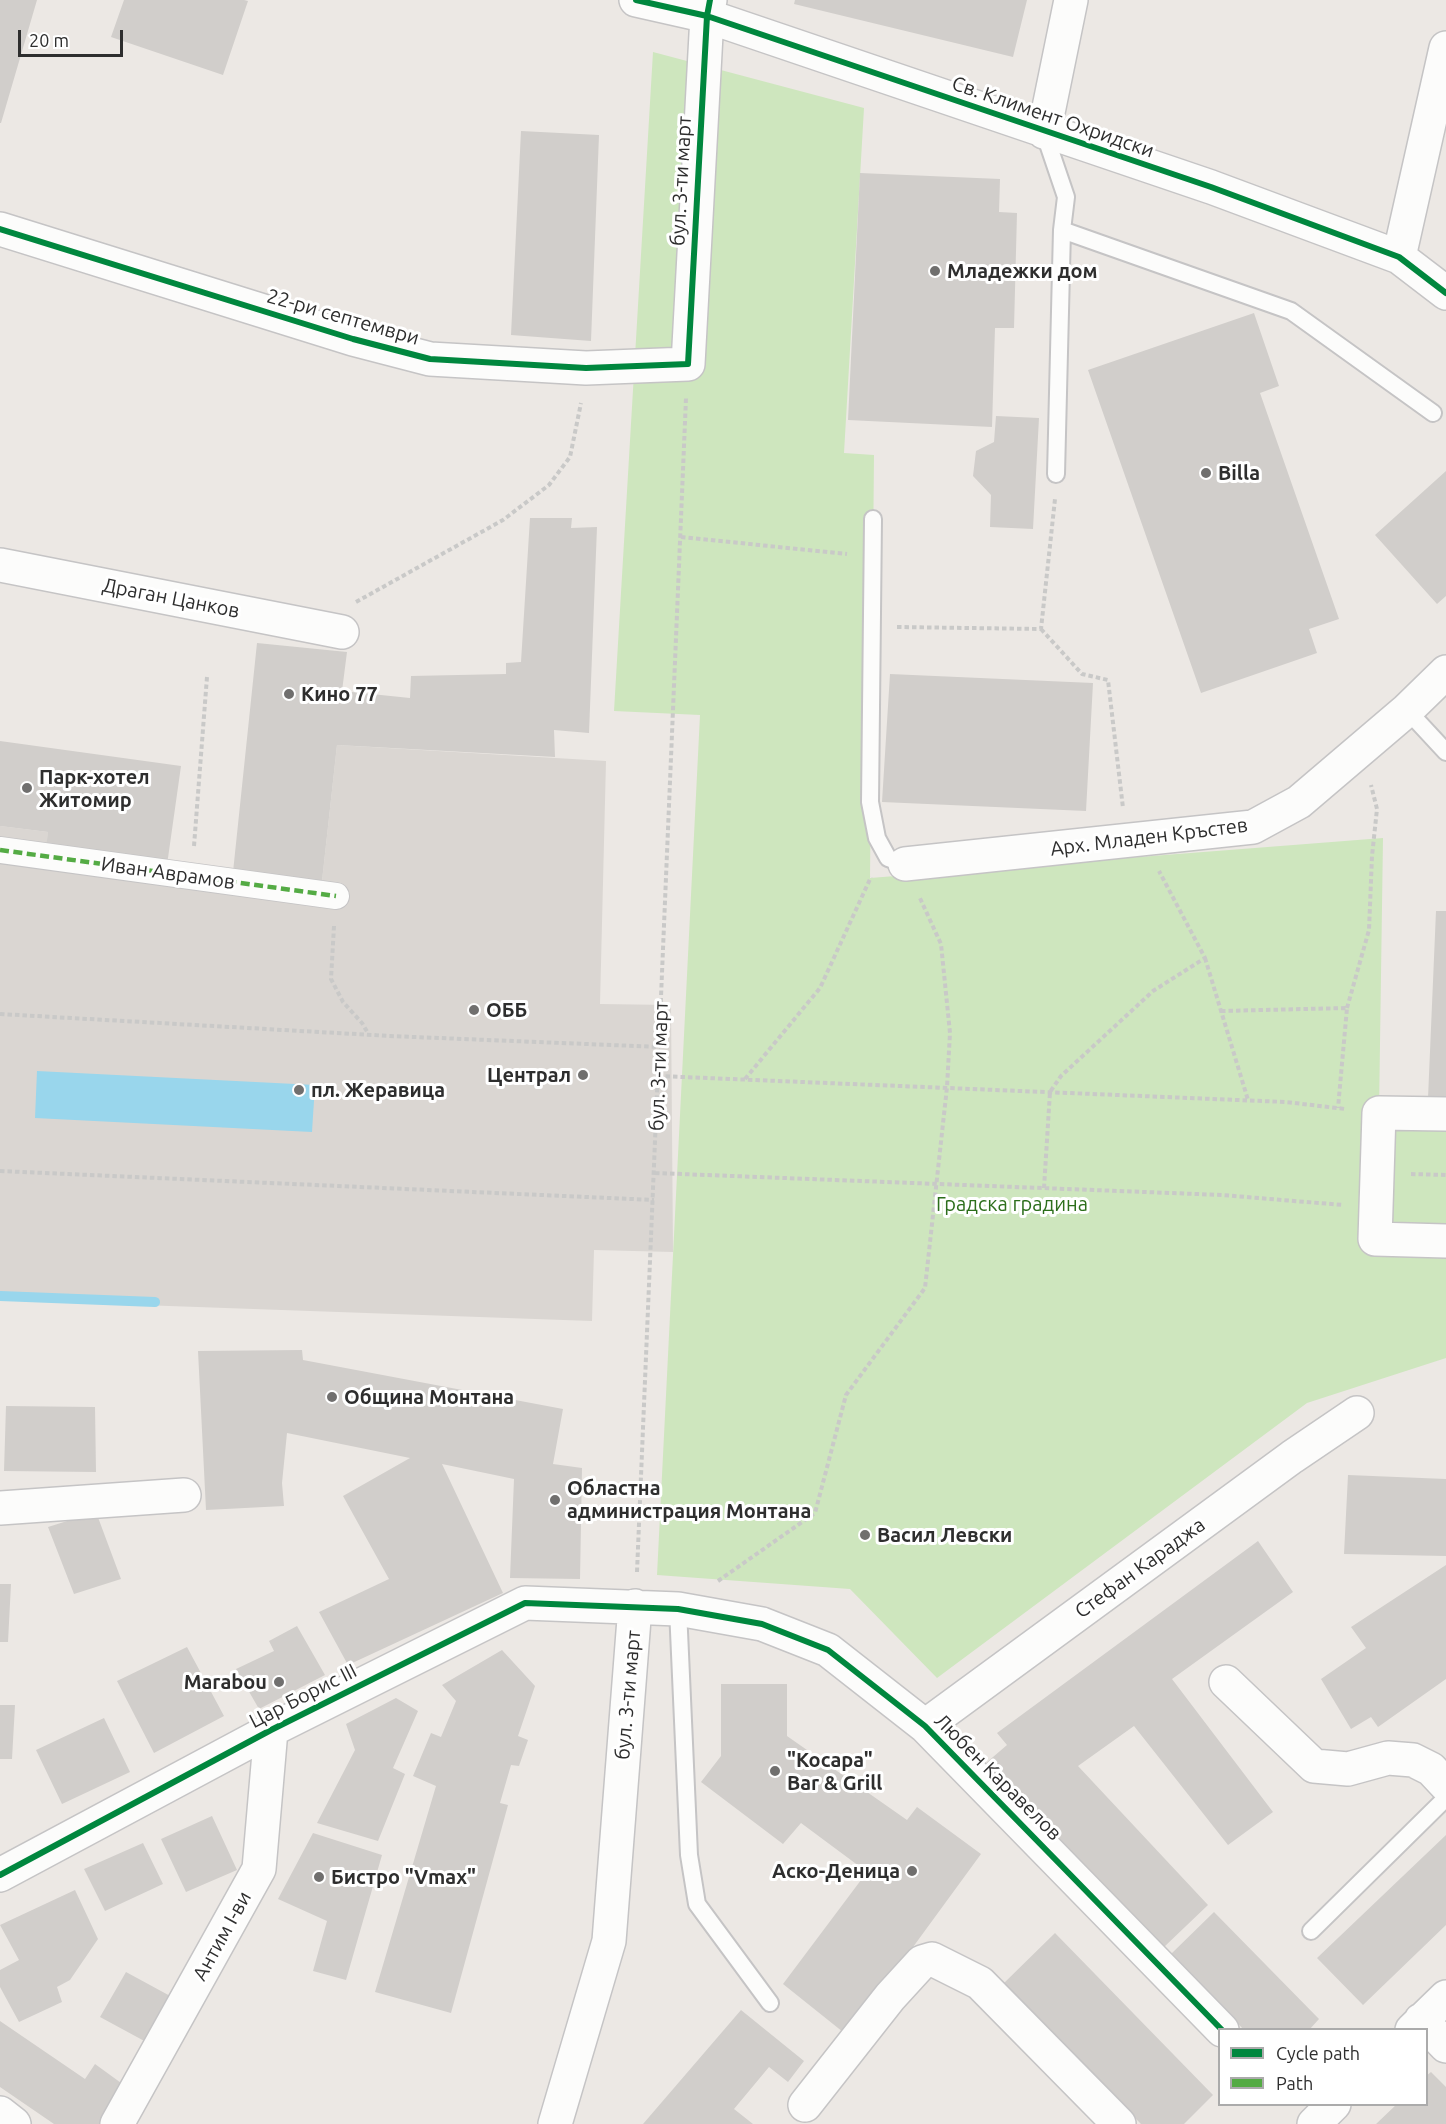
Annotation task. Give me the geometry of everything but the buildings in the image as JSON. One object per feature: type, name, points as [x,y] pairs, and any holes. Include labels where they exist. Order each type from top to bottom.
[{"type":"street","name":"Св. Климент Охридски","points":[[636,0],[709,8],[1044,132],[1211,187],[1399,257],[1446,293]]},
{"type":"street","points":[[1044,132],[1071,0]]},
{"type":"street","name":"бул. 3-ти март","points":[[688,364],[709,8]]},
{"type":"street","points":[[1399,257],[1446,48]]},
{"type":"street","name":"22-ри септември","points":[[0,229],[353,339],[430,359],[586,368],[688,364]]},
{"type":"street","name":"Драган Цанков","points":[[0,565],[328,629]]},
{"type":"street","name":"Арх. Младен Кръстев","points":[[905,864],[1253,827],[1299,802],[1407,710],[1446,672]]},
{"type":"street","name":"Иван Аврамов","points":[[0,850],[336,896]]},
{"type":"street","points":[[1446,1114],[1379,1113],[1376,1223],[1446,1241]]},
{"type":"street","name":"Стефан Караджа","points":[[925,1726],[1282,1464],[1357,1413]]},
{"type":"street","points":[[0,1508],[184,1495]]},
{"type":"street","name":"Цар Борис III","points":[[0,1875],[271,1730],[525,1603],[635,1606]]},
{"type":"street","name":"бул. 3-ти март","points":[[555,2124],[609,1941],[635,1606]]},
{"type":"street","name":"Любен Каравелов","points":[[635,1606],[678,1609],[762,1624],[828,1650],[925,1726],[1220,2028]]},
{"type":"street","points":[[1226,1682],[1314,1766],[1348,1769],[1388,1758],[1413,1760],[1431,1769],[1446,1785]]},
{"type":"street","name":"Антим I-ви","points":[[117,2124],[259,1869],[271,1730]]},
{"type":"street","points":[[805,2105],[890,1997],[922,1962],[932,1959],[980,1983],[1119,2124]]},
{"type":"street","points":[[1417,2025],[1446,1997]]},
{"type":"street","points":[[1428,2033],[1446,2046]]},
{"type":"street","points":[[1298,2106],[1314,2124],[1332,2106]]},
{"type":"street","points":[[0,2113],[14,2124]]},
{"type":"lane","points":[[1044,132],[1066,197],[1062,230],[1056,474]]},
{"type":"lane","points":[[1062,230],[1291,311],[1433,413]]},
{"type":"lane","points":[[873,519],[870,802],[877,837],[888,858],[905,864]]},
{"type":"lane","points":[[1407,710],[1446,752]]},
{"type":"lane","points":[[678,1609],[688,1855],[698,1904],[770,2003]]},
{"type":"lane","points":[[1311,1931],[1446,1798]]},
{"type":"path","points":[[328,629],[503,519],[549,485],[570,457],[586,368]]},
{"type":"path","points":[[1041,629],[1056,474]]},
{"type":"path","points":[[681,537],[873,556]]},
{"type":"path","points":[[872,627],[1041,629],[1082,674],[1108,680],[1124,817],[1142,839],[1205,958],[1248,1100]]},
{"type":"path","points":[[191,876],[207,677]]},
{"type":"path","points":[[1338,1108],[1347,1008],[1369,930],[1372,856],[1377,809],[1361,749]]},
{"type":"path","points":[[745,1079],[820,988],[870,878],[877,837]]},
{"type":"path","points":[[678,1609],[815,1513],[846,1395],[926,1288],[947,1088],[950,1034],[941,944],[905,864]]},
{"type":"path","points":[[336,896],[331,979],[343,1002],[362,1023],[369,1035]]},
{"type":"path","points":[[1044,1188],[1050,1092],[1061,1076],[1154,991],[1205,958]]},
{"type":"path","points":[[1221,1011],[1347,1008]]},
{"type":"path","points":[[0,1014],[369,1035],[660,1047]]},
{"type":"path","points":[[658,1076],[1248,1100],[1379,1113]]},
{"type":"path","points":[[0,1171],[654,1200]]},
{"type":"path","points":[[655,1173],[1222,1195],[1376,1223]]},
{"type":"green space","name":"Градска градина","points":[[653,52],[864,108],[844,453],[874,455],[870,878],[1383,838],[1379,1112],[1446,1116],[1446,1358],[1307,1403],[937,1678],[850,1589],[657,1575],[700,715],[614,711]]},
{"type":"shaded area","name":"пл. Жеравица","points":[[337,745],[606,761],[600,1004],[671,1005],[673,1252],[594,1250],[592,1321],[0,1300],[0,826],[48,832],[47,848],[322,881]]},
{"type":"water","points":[[37,1071],[315,1085],[312,1132],[35,1118]]},
{"type":"waterway","points":[[0,1296],[155,1302]]},
{"type":"marked path","points":[[0,850],[336,896]]},
{"type":"cycle path","points":[[636,0],[707,16],[1211,187],[1399,257],[1446,293]]},
{"type":"cycle path","points":[[0,229],[353,339],[430,359],[586,368],[688,364],[707,16],[710,0]]},
{"type":"cycle path","points":[[0,1875],[271,1730],[525,1603],[678,1609],[762,1624],[828,1650],[925,1726],[1220,2028]]},
{"type":"place","name":"Младежки дом","points":[[935,271]]},
{"type":"place","name":"Billa","points":[[1206,473]]},
{"type":"place","name":"Кино 77","points":[[289,694]]},
{"type":"place","name":"Парк-хотел Житомир","points":[[27,788]]},
{"type":"place","name":"ОББ","points":[[474,1010]]},
{"type":"place","name":"Централ","points":[[583,1075]]},
{"type":"place","name":"пл. Жеравица","points":[[299,1090]]},
{"type":"place","name":"Община Монтана","points":[[332,1397]]},
{"type":"place","name":"Областна администрация Монтана","points":[[555,1500]]},
{"type":"place","name":"Васил Левски","points":[[865,1535]]},
{"type":"place","name":"Marabou","points":[[279,1682]]},
{"type":"place","name":"\"Косара\" Bar & Grill","points":[[775,1771]]},
{"type":"place","name":"Аско-Деница","points":[[912,1871]]},
{"type":"place","name":"Бистро \"Vmax\"","points":[[319,1877]]}]
